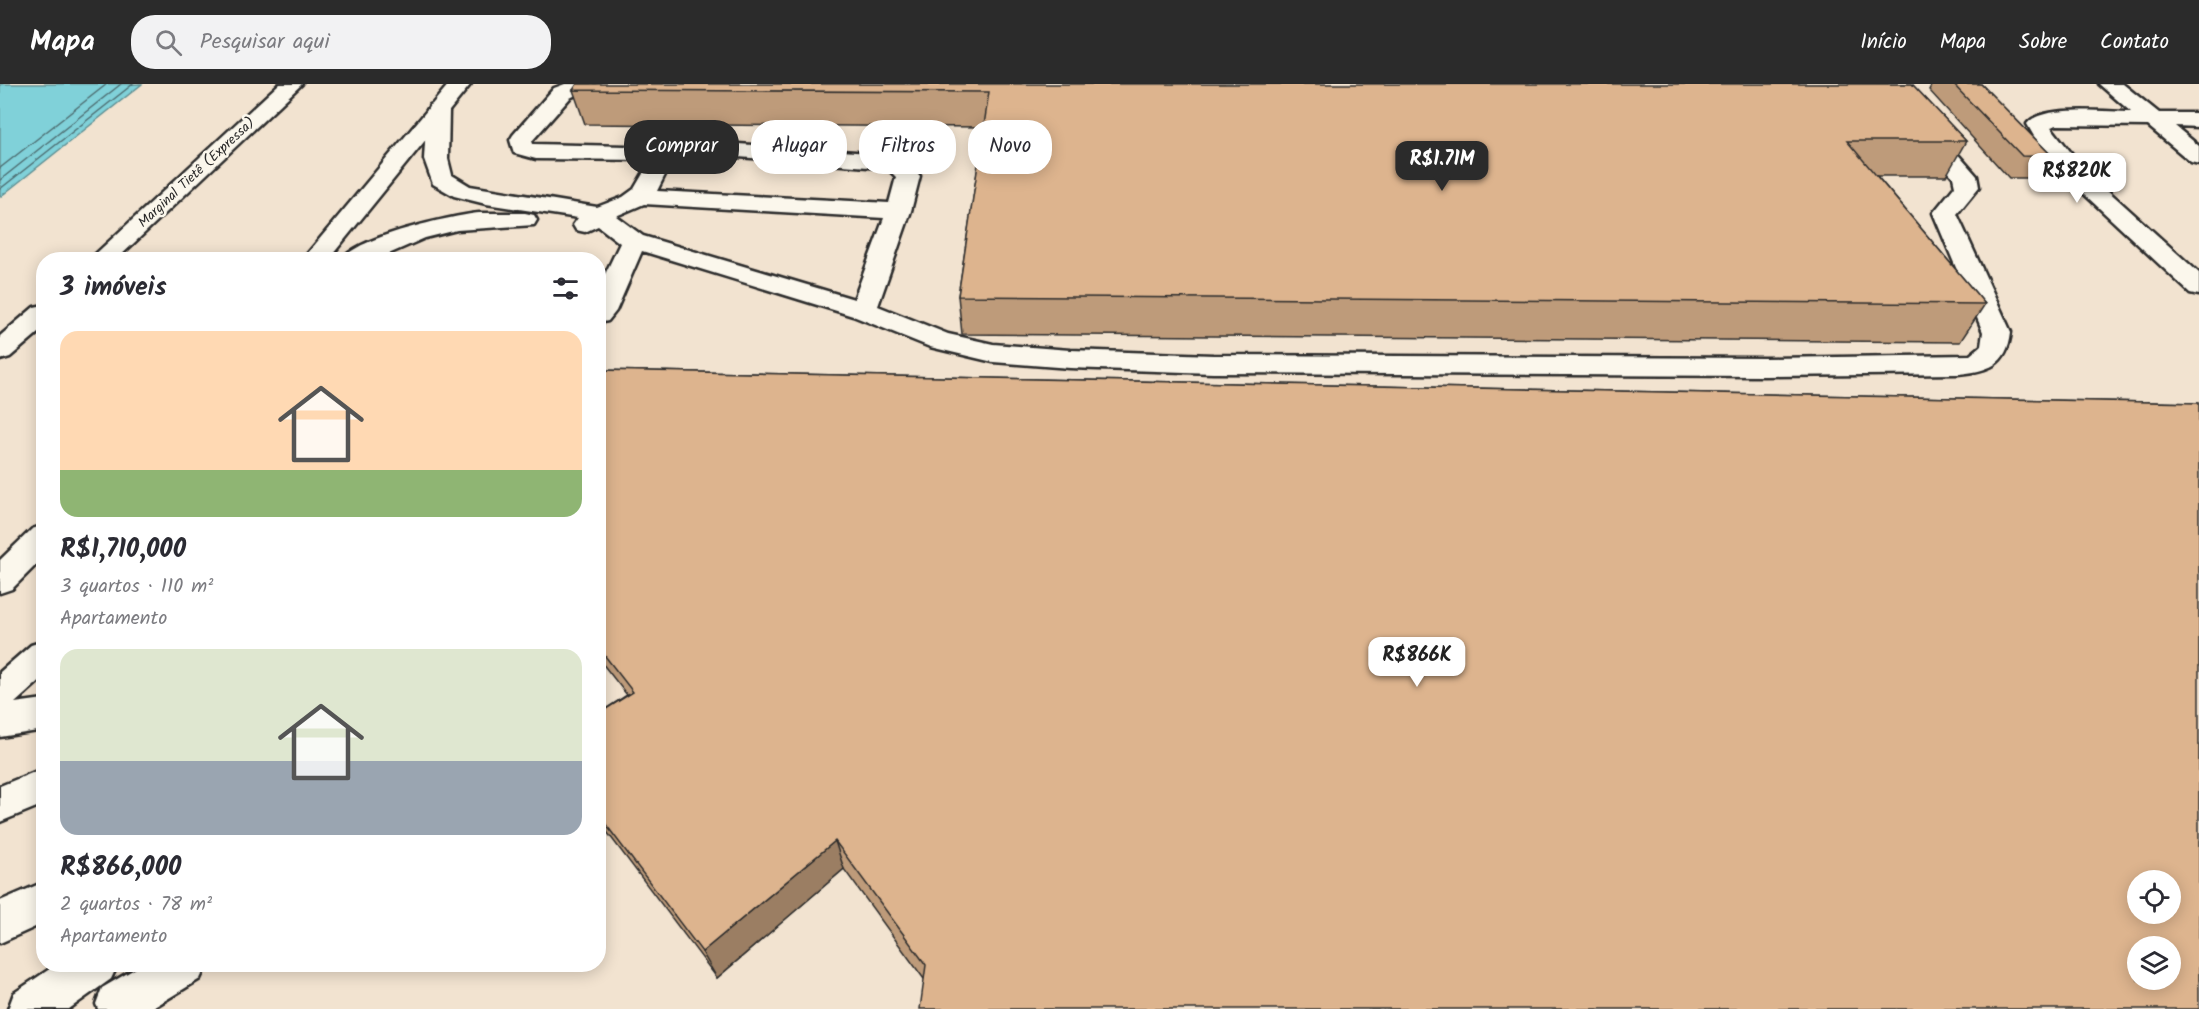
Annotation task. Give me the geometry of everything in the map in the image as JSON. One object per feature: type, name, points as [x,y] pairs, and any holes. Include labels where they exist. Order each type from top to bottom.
[{"type":"main road","name":"Marginal Tietê (Expressa)","points":[[110,252],[291,84]]},
{"type":"main road","points":[[321,252],[460,84]]},
{"type":"main road","points":[[584,84],[562,93],[521,140],[522,148],[536,152],[556,153],[624,153]]},
{"type":"main road","points":[[2110,84],[2199,157]]},
{"type":"main road","points":[[438,110],[436,159],[441,179],[462,191],[486,198],[521,201],[597,221],[634,241],[863,310],[940,341],[993,353],[1070,359],[1213,364],[1728,367],[1978,363],[1995,349],[1997,332],[1945,213],[1967,186],[1965,176],[1904,109]]},
{"type":"main road","points":[[2199,120],[2054,118],[2041,122],[2039,128],[2076,174],[2199,287]]},
{"type":"main road","points":[[739,152],[885,161],[898,166],[908,176],[899,211],[863,310]]},
{"type":"main road","points":[[372,252],[418,231],[447,224],[507,219],[597,221],[640,197],[654,174]]},
{"type":"main road","points":[[640,197],[899,211]]},
{"type":"main road","points":[[606,288],[608,273],[634,241]]},
{"type":"main road","points":[[0,351],[36,320]]},
{"type":"main road","points":[[0,580],[36,545]]},
{"type":"main road","points":[[0,694],[36,662]]},
{"type":"main road","points":[[0,721],[36,715]]},
{"type":"main road","points":[[0,805],[36,789]]},
{"type":"main road","points":[[0,923],[36,905]]},
{"type":"main road","points":[[30,1009],[86,972]]},
{"type":"main road","points":[[102,972],[121,1006],[173,972]]},
{"type":"water","points":[[0,84],[142,84],[0,197]]},
{"type":"building","points":[[577,84],[1912,84],[1966,141],[1847,141],[1985,304],[958,296],[977,174],[1052,174],[1052,120],[985,120],[989,92],[573,90]]},
{"type":"building","points":[[1953,84],[1981,84],[2053,157],[2022,156]]},
{"type":"building","points":[[606,370],[2199,403],[2199,1009],[920,1009],[926,965],[835,841],[702,952],[606,825],[606,709],[633,692],[606,657]]}]
